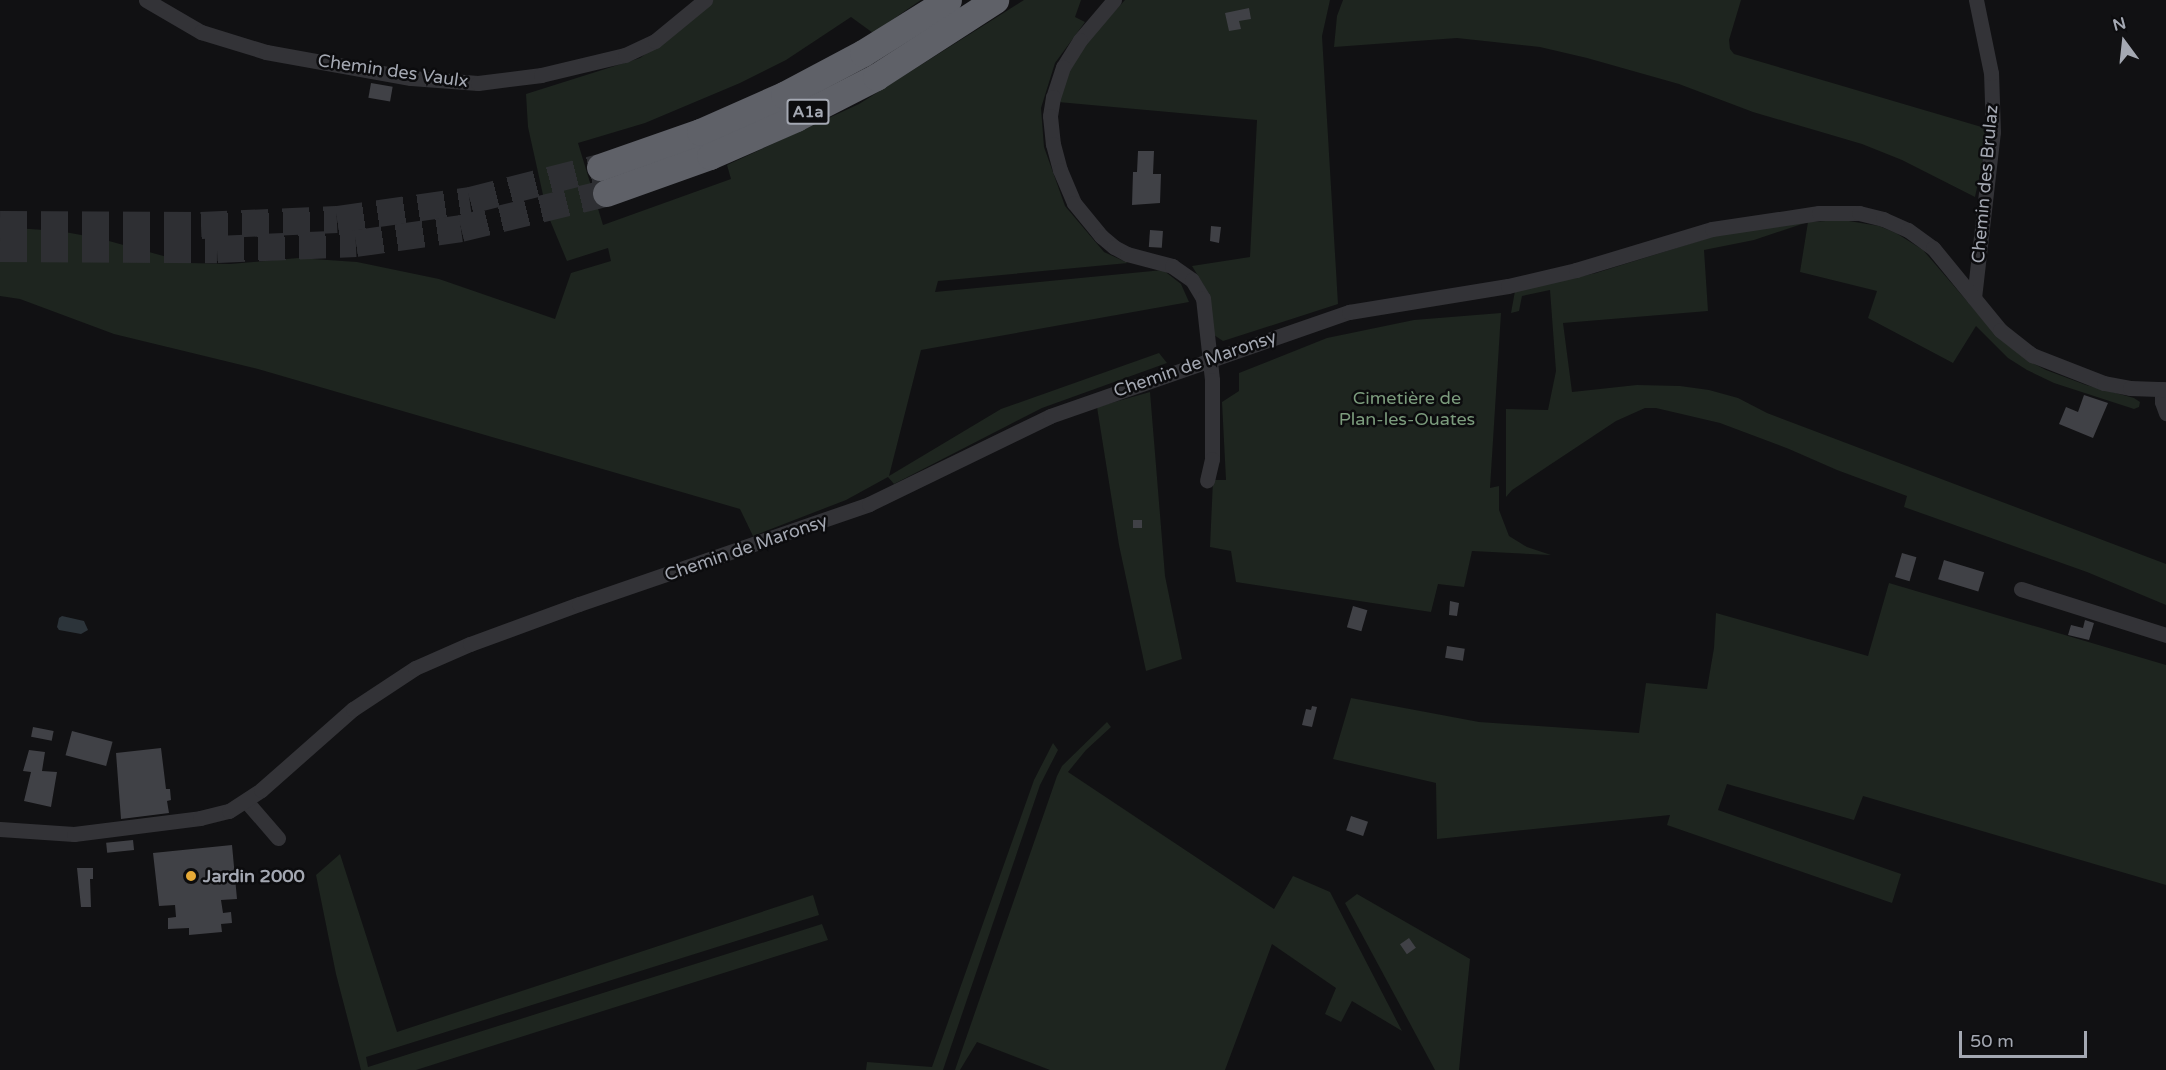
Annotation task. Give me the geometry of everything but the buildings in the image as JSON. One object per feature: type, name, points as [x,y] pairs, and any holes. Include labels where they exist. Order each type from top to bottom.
[{"type":"highway","name":"A1a","points":[[600,167],[700,132],[784,95],[863,53],[948,0]]},
{"type":"highway","name":"A1a","points":[[606,193],[710,156],[834,100],[916,53],[995,0]]},
{"type":"street","name":"Chemin des Vaulx","points":[[146,0],[194,29],[255,49],[373,72],[447,82],[478,83],[541,75],[625,55],[655,41],[705,0]]},
{"type":"street","points":[[1114,0],[1071,52],[1055,88],[1050,116],[1056,158],[1074,202],[1101,236],[1127,254],[1172,266],[1192,280],[1203,298],[1210,359],[1212,459],[1207,480]]},
{"type":"street","name":"Chemin des Brulaz","points":[[1974,298],[1993,132],[1991,72],[1976,0]]},
{"type":"street","name":"Chemin de Maronsy","points":[[0,830],[60,835],[109,831],[204,818],[229,811],[246,801],[353,709],[395,680],[440,656],[568,608],[869,504],[1050,416],[1349,312],[1508,286],[1576,270],[1712,229],[1805,213],[1859,213],[1883,219],[1908,230],[1943,259],[2000,330],[2032,355],[2104,383],[2130,388],[2164,389]]},
{"type":"street","points":[[2164,389],[2162,402],[2166,412]]},
{"type":"street","points":[[2021,589],[2166,635]]},
{"type":"street","points":[[246,801],[278,838]]},
{"type":"green space","points":[[713,0],[921,0],[873,33],[851,17],[786,60],[740,83],[645,123],[578,143],[603,225],[731,179],[727,165],[859,104],[1024,0],[1081,0],[1075,17],[1085,22],[1055,63],[1041,108],[1044,147],[1065,206],[1104,252],[1128,263],[938,281],[935,292],[1163,270],[1181,284],[1189,302],[921,350],[889,476],[1001,409],[1159,353],[1167,363],[1042,408],[894,484],[888,477],[846,500],[753,536],[740,509],[258,369],[114,334],[20,299],[0,296],[0,227],[59,231],[98,238],[189,263],[230,264],[298,258],[357,262],[439,279],[555,319],[571,273],[611,261],[608,248],[567,261],[547,213],[528,127],[526,94],[640,58],[683,27]]},
{"type":"green space","points":[[1125,0],[1330,0],[1322,36],[1338,304],[1223,341],[1214,335],[1203,284],[1192,266],[1250,257],[1257,120],[1058,102],[1064,79],[1082,47]]},
{"type":"green space","points":[[1343,0],[1741,0],[1729,40],[1730,49],[1734,54],[1985,128],[1983,160],[1975,197],[1902,160],[1862,144],[1753,112],[1679,84],[1540,47],[1457,38],[1334,47],[1337,16]]},
{"type":"green space","points":[[1843,220],[1879,226],[1896,233],[1923,250],[1997,336],[2027,360],[2086,385],[2134,398],[2140,402],[2139,407],[2134,409],[2054,383],[2027,370],[2008,358],[1976,326],[1953,363],[1868,318],[1877,291],[1800,272],[1808,222]]},
{"type":"green space","points":[[1807,222],[1754,240],[1704,250],[1708,311],[1563,323],[1572,392],[1637,385],[1680,386],[1709,390],[1738,398],[1767,413],[2166,564],[2166,605],[2087,572],[1904,507],[1907,496],[1789,449],[1720,423],[1656,408],[1645,408],[1616,421],[1512,490],[1506,497],[1506,409],[1548,410],[1556,371],[1550,290],[1522,296],[1519,311],[1511,313],[1515,291],[1596,273],[1718,235]]},
{"type":"green space","name":"Cimetière de Plan-les-Ouates","points":[[1501,313],[1490,488],[1499,486],[1499,510],[1509,536],[1527,547],[1551,555],[1472,551],[1464,587],[1438,584],[1431,612],[1236,582],[1231,551],[1210,547],[1213,480],[1226,480],[1222,402],[1239,391],[1239,373],[1327,338],[1414,320]]},
{"type":"green space","points":[[1150,392],[1165,576],[1182,659],[1146,671],[1119,545],[1097,407]]},
{"type":"green space","points":[[1889,583],[2166,665],[2166,885],[1863,796],[1854,820],[1727,784],[1718,810],[1901,874],[1892,903],[1667,825],[1670,815],[1437,839],[1436,783],[1333,759],[1351,698],[1479,722],[1639,733],[1646,683],[1707,689],[1714,648],[1716,613],[1868,656]]},
{"type":"green space","points":[[1107,722],[1111,727],[1086,750],[1068,772],[1274,909],[1293,876],[1330,892],[1402,1031],[1352,1001],[1341,1022],[1325,1014],[1336,988],[1272,944],[1225,1070],[1050,1070],[977,1042],[960,1070],[955,1070],[1057,776],[1062,766]]},
{"type":"green space","points":[[1053,743],[1058,750],[1040,785],[943,1070],[866,1070],[867,1062],[932,1067],[1034,780]]},
{"type":"green space","points":[[340,854],[397,1032],[813,895],[819,915],[366,1057],[368,1067],[822,924],[828,940],[416,1070],[361,1070],[336,974],[316,875]]},
{"type":"green space","points":[[1357,894],[1470,959],[1459,1070],[1435,1070],[1345,903]]},
{"type":"shaded area","points":[[62,616],[84,621],[88,630],[81,634],[59,630],[57,627],[59,618]]},
{"type":"tunnel","points":[[0,224],[201,225],[337,219],[470,200],[600,167]]},
{"type":"tunnel","points":[[0,248],[217,249],[356,243],[461,228],[606,193]]},
{"type":"place","name":"Jardin 2000","points":[[191,876]]}]
